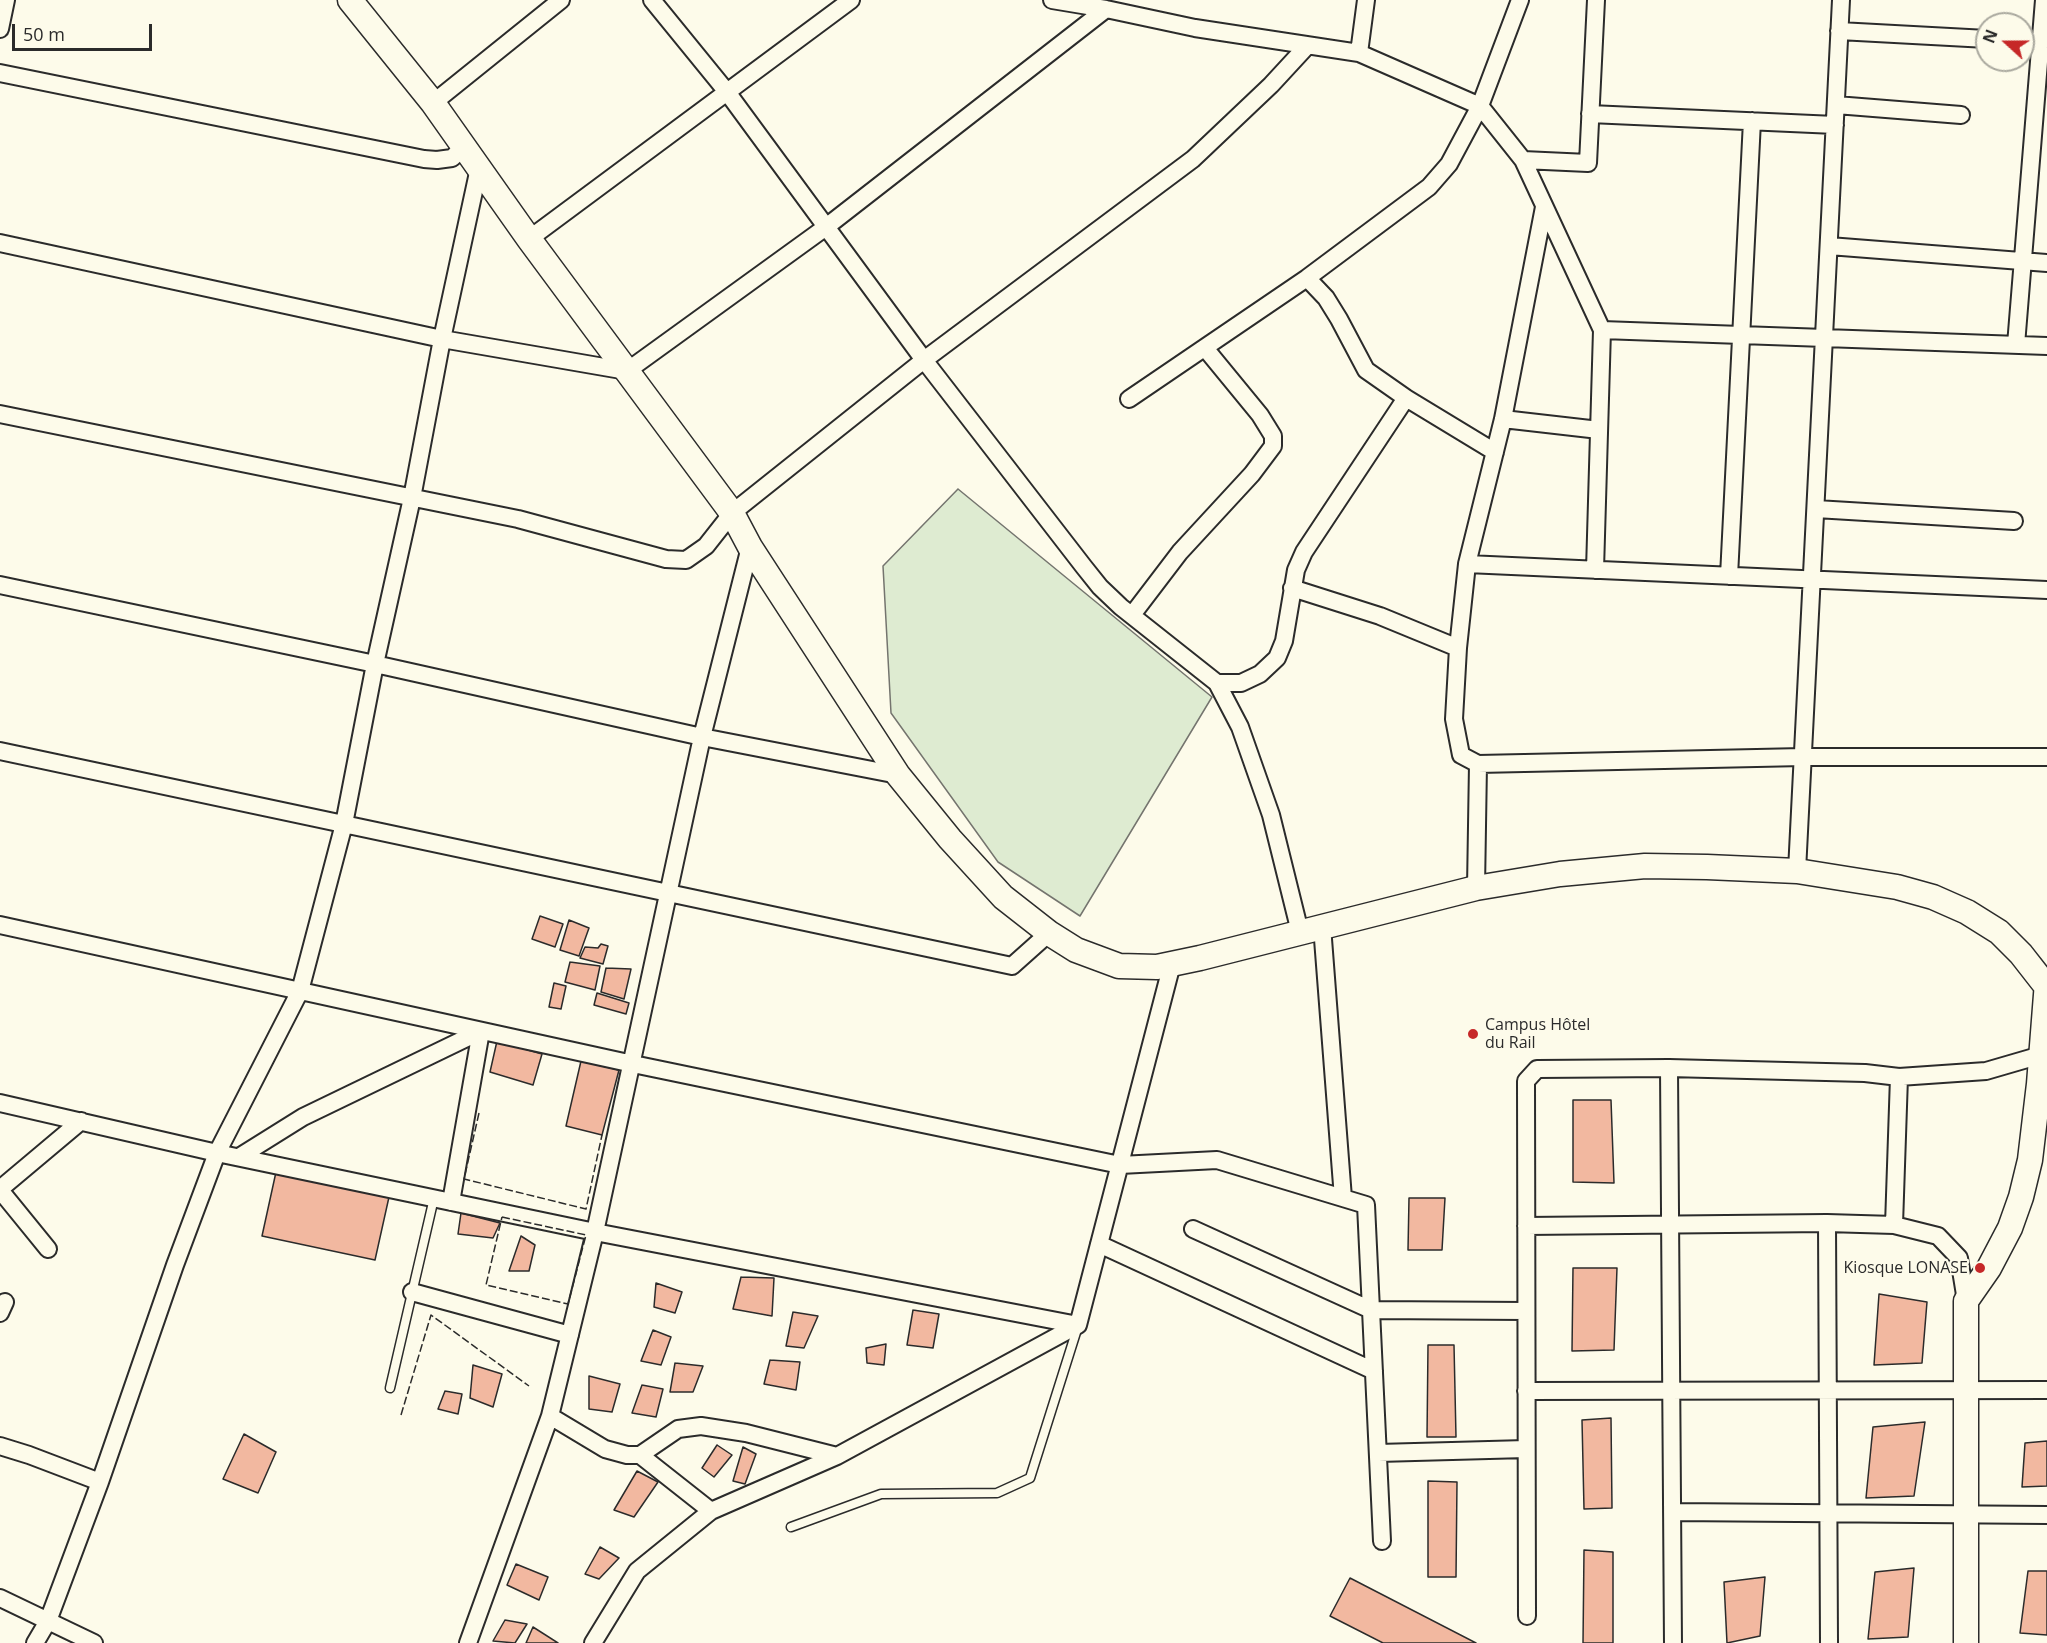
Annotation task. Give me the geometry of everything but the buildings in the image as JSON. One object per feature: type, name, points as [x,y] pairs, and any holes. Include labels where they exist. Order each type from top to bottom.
[{"type":"street","points":[[0,29],[6,0]]},
{"type":"street","points":[[350,0],[433,103],[529,239],[732,513],[750,547],[898,775],[950,839],[1003,897],[1049,933],[1076,950],[1119,966],[1157,967],[1476,888],[1560,874],[1645,866],[1797,872],[1897,887],[1941,901],[1966,912],[1999,932],[2047,984],[2041,1055],[2043,1086],[2030,1160],[2021,1197],[2010,1228],[1989,1268],[1966,1301]]},
{"type":"street","points":[[433,103],[561,0]]},
{"type":"street","points":[[652,0],[727,92],[924,360],[1100,587],[1217,683],[1240,727],[1311,929],[1343,1198]]},
{"type":"street","points":[[529,239],[850,0]]},
{"type":"street","points":[[1052,0],[1195,28],[1359,53],[1480,106],[1523,160],[1602,330],[1595,570]]},
{"type":"street","points":[[1359,53],[1366,0]]},
{"type":"street","points":[[1129,399],[1307,278],[1429,187],[1449,164],[1480,106],[1520,0]]},
{"type":"street","points":[[1523,160],[1588,163],[1596,0]]},
{"type":"street","points":[[1797,872],[1841,0]]},
{"type":"street","points":[[2016,345],[2023,261],[2039,153],[2044,0]]},
{"type":"street","points":[[0,243],[442,339],[627,371],[826,226],[1106,9]]},
{"type":"street","points":[[1839,31],[1975,38]]},
{"type":"street","points":[[2035,42],[2041,42]]},
{"type":"street","points":[[0,414],[518,519],[666,559],[686,560],[706,546],[732,513],[924,360],[1193,159],[1271,86],[1307,46]]},
{"type":"street","points":[[0,73],[424,159],[452,158],[464,147]]},
{"type":"street","points":[[1836,105],[1961,115]]},
{"type":"street","points":[[1590,114],[1835,125]]},
{"type":"street","points":[[1729,576],[1752,121]]},
{"type":"street","points":[[35,1643],[48,1621],[100,1482],[171,1275],[216,1153],[300,991],[344,824],[375,664],[412,498],[442,339],[479,168]]},
{"type":"street","points":[[1545,207],[1503,419],[1467,564],[1458,648],[1454,719],[1461,755],[1478,764],[1803,757],[2047,756]]},
{"type":"street","points":[[1829,246],[2047,263]]},
{"type":"street","points":[[1307,278],[1326,298],[1366,370],[1406,398],[1495,452]]},
{"type":"street","points":[[1602,330],[2047,346]]},
{"type":"street","points":[[1132,615],[1180,552],[1252,474],[1273,446],[1273,436],[1260,416],[1205,348]]},
{"type":"street","points":[[1217,683],[1241,683],[1260,674],[1277,658],[1284,640],[1296,570],[1304,552],[1406,398]]},
{"type":"street","points":[[1503,419],[1599,430]]},
{"type":"street","points":[[1816,509],[2014,521]]},
{"type":"street","points":[[468,1643],[550,1416],[596,1232],[702,737],[750,547]]},
{"type":"street","points":[[1467,564],[2047,590]]},
{"type":"street","points":[[0,585],[375,664],[702,737],[898,775]]},
{"type":"street","points":[[1292,588],[1380,616],[1458,648]]},
{"type":"street","points":[[0,751],[1012,966],[1049,933]]},
{"type":"street","points":[[1476,888],[1478,764]]},
{"type":"street","points":[[0,925],[633,1064],[1120,1165],[1217,1160],[1366,1205],[1382,1541]]},
{"type":"street","points":[[592,1643],[636,1570],[711,1510],[837,1456],[1078,1325],[1172,964]]},
{"type":"street","points":[[239,1157],[303,1117],[481,1031]]},
{"type":"street","points":[[442,1200],[481,1031]]},
{"type":"street","points":[[1527,1616],[1526,1082],[1537,1069],[1669,1068],[1865,1073],[1899,1077],[1986,1071],[2041,1055]]},
{"type":"street","points":[[1669,1068],[1673,1643]]},
{"type":"street","points":[[1894,1225],[1899,1077]]},
{"type":"street","points":[[0,1103],[216,1153],[596,1232],[1078,1325]]},
{"type":"street","points":[[48,1249],[0,1190],[81,1121]]},
{"type":"street","points":[[1526,1226],[1827,1223],[1894,1225],[1938,1236],[1959,1258],[1966,1301],[1966,1643]]},
{"type":"street","points":[[1827,1223],[1829,1643]]},
{"type":"street","points":[[1193,1229],[1371,1310],[1526,1311]]},
{"type":"street","points":[[1099,1244],[1374,1371]]},
{"type":"street","points":[[412,1292],[570,1335]]},
{"type":"street","points":[[1526,1391],[2047,1390]]},
{"type":"street","points":[[550,1416],[605,1449],[619,1454],[640,1455],[711,1510]]},
{"type":"street","points":[[640,1455],[678,1429],[701,1426],[746,1433],[837,1456]]},
{"type":"street","points":[[0,1446],[100,1482]]},
{"type":"street","points":[[1378,1453],[1526,1449]]},
{"type":"street","points":[[1672,1512],[2047,1515]]},
{"type":"street","points":[[0,1598],[94,1643]]},
{"type":"lane","points":[[390,1388],[412,1292],[442,1200]]},
{"type":"lane","points":[[791,1527],[881,1494],[997,1493],[1030,1478],[1078,1325]]},
{"type":"green space","points":[[958,489],[1212,697],[1080,916],[998,862],[891,713],[883,566]]},
{"type":"fence","points":[[479,1113],[464,1179],[586,1209],[602,1135]]},
{"type":"fence","points":[[502,1217],[586,1235],[568,1304],[486,1285],[502,1217]]},
{"type":"fence","points":[[401,1415],[431,1315],[529,1386]]},
{"type":"place","name":"Campus Hôtel du Rail","points":[[1473,1034]]},
{"type":"place","name":"Kiosque LONASE","points":[[1980,1268]]}]
